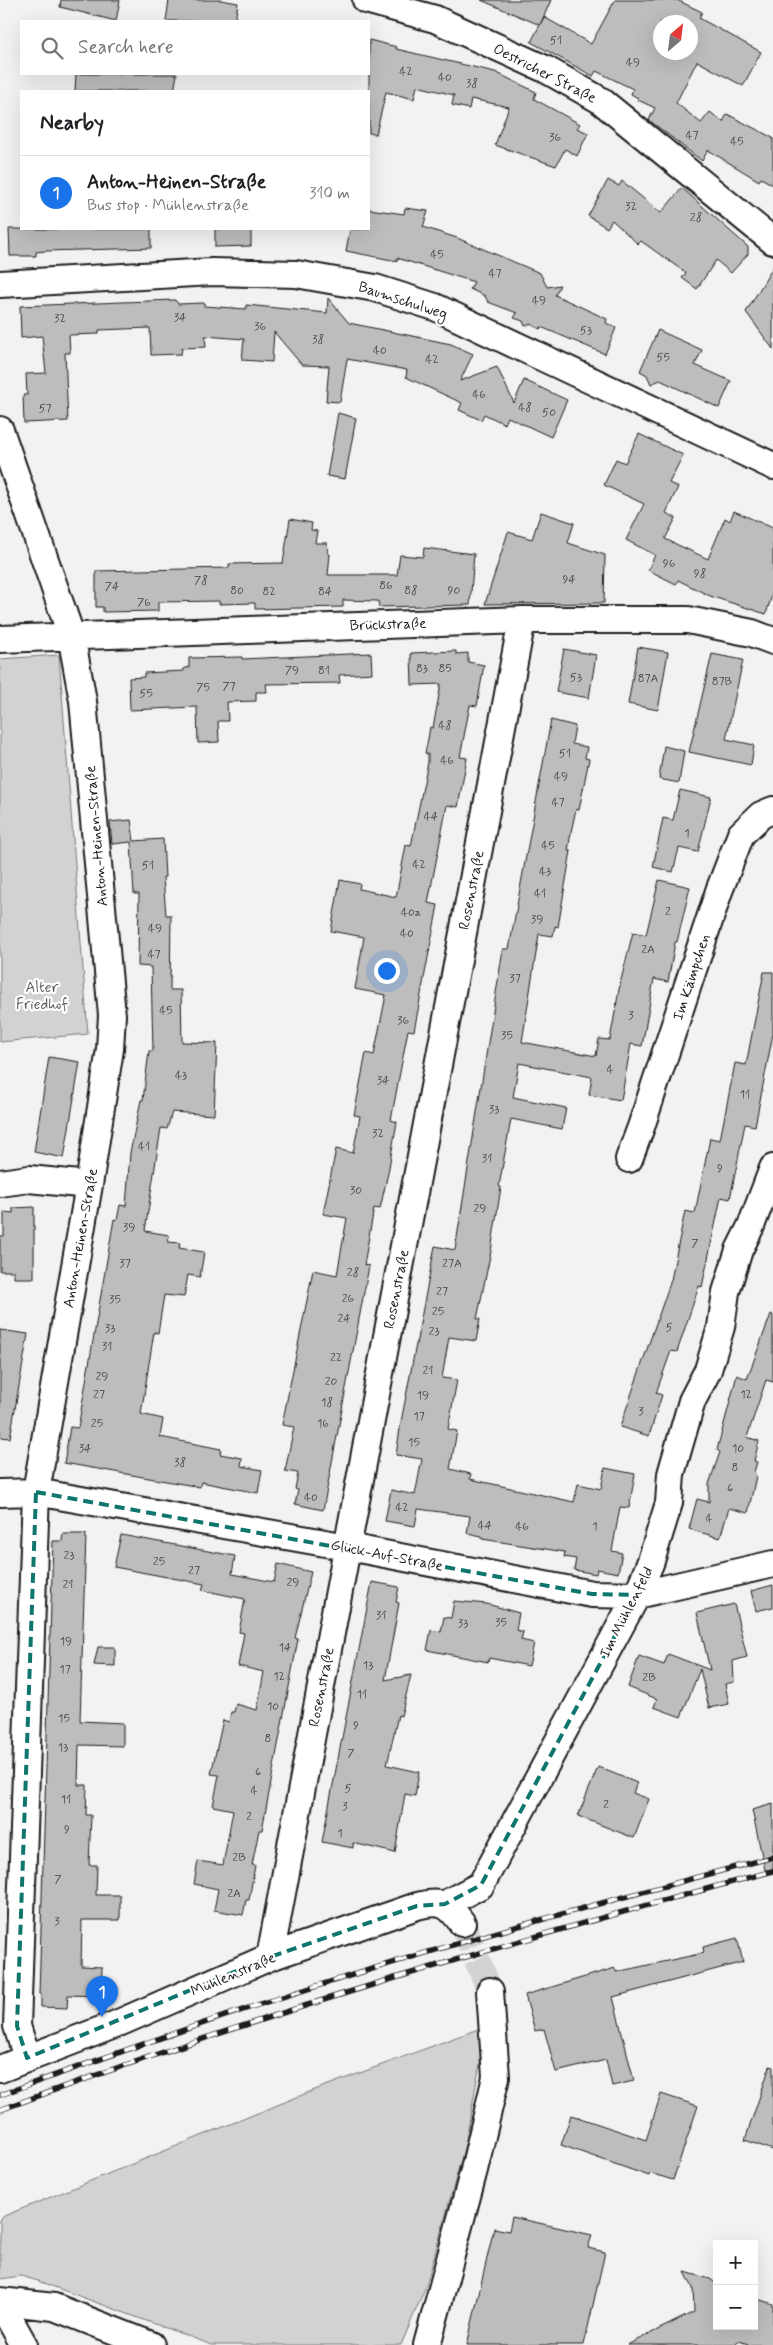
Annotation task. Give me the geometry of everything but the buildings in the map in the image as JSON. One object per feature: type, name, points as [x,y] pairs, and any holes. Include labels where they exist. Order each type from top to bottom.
[{"type":"street","name":"Oestricher Straße","points":[[366,0],[439,10],[600,100],[773,241]]},
{"type":"street","name":"Baumschulweg","points":[[0,284],[212,272],[296,274],[375,288],[435,307],[773,466]]},
{"type":"street","name":"Anton-Heinen-Straße","points":[[0,430],[71,635],[83,701],[112,1015],[110,1049],[89,1185],[36,1492],[17,2026],[27,2058]]},
{"type":"street","name":"Brückstraße","points":[[0,639],[522,620],[688,620],[752,633],[773,641]]},
{"type":"street","name":"Rosenstraße","points":[[270,1957],[522,620]]},
{"type":"street","name":"Im Kämpchen","points":[[628,1159],[641,1127],[719,891],[741,834],[761,815],[773,810]]},
{"type":"street","name":"Im Mühlenfeld","points":[[445,1904],[481,1885],[637,1595],[651,1561],[669,1503],[671,1474],[692,1401],[708,1370],[721,1327],[726,1292],[739,1250],[751,1226],[773,1168]]},
{"type":"street","points":[[0,1183],[29,1178],[89,1185]]},
{"type":"street","name":"Glück-Auf-Straße","points":[[0,1493],[36,1492],[348,1547],[592,1594],[637,1595],[773,1564]]},
{"type":"street","name":"Mühlenstraße","points":[[0,2068],[114,2025],[270,1957],[417,1906],[432,1902],[445,1904]]},
{"type":"street","points":[[445,1904],[462,1923]]},
{"type":"street","points":[[427,2345],[474,2170],[496,2077],[490,1991]]},
{"type":"street","points":[[0,2301],[24,2345]]},
{"type":"street","points":[[0,2301],[54,2307],[151,2345]]},
{"type":"highlighted area","points":[[36,1492],[592,1594],[637,1595],[481,1885],[445,1904],[417,1906],[270,1957],[27,2058],[17,2026]]},
{"type":"green space","name":"Alter Friedhof","points":[[59,655],[88,1034],[0,1042],[0,659]]},
{"type":"green space","points":[[478,2029],[481,2058],[465,2145],[426,2286],[401,2345],[212,2345],[38,2281],[21,2276],[0,2279],[0,2220],[4,2216],[312,2091]]},
{"type":"tunnel","points":[[462,1923],[490,1991]]},
{"type":"railway","points":[[0,2095],[207,2022],[338,1979],[648,1890],[773,1857]]},
{"type":"railway","points":[[0,2110],[191,2043],[384,1981],[773,1871]]},
{"type":"place","name":"Anton-Heinen-Straße","points":[[102,2017]]}]
